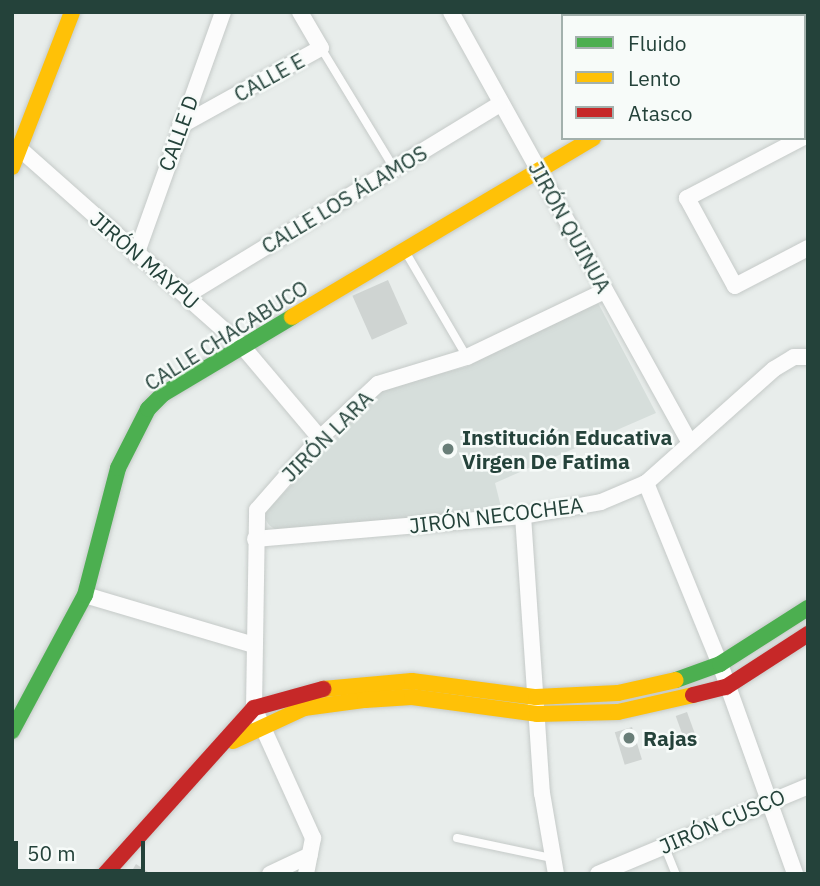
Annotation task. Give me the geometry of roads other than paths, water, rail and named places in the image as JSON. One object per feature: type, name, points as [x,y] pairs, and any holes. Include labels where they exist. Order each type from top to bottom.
[{"type":"street","points":[[12,167],[72,12]]},
{"type":"street","name":"CALLE D","points":[[136,255],[223,12]]},
{"type":"street","points":[[300,12],[321,48]]},
{"type":"street","name":"JIRÓN QUINUA","points":[[451,12],[689,442]]},
{"type":"street","name":"CALLE E","points":[[180,126],[321,48]]},
{"type":"street","name":"CALLE LOS ÁLAMOS","points":[[187,295],[501,103]]},
{"type":"street","name":"CALLE CHACABUCO","points":[[12,731],[85,595],[118,468],[148,409],[163,394],[590,140]]},
{"type":"street","points":[[799,140],[687,198],[735,286],[808,248]]},
{"type":"street","name":"JIRÓN MAYPU","points":[[20,149],[136,255],[187,295],[243,347],[320,438]]},
{"type":"street","name":"JIRÓN LARA","points":[[306,874],[313,838],[254,708],[257,510],[320,438],[378,384],[467,358],[605,291]]},
{"type":"street","name":"JIRÓN NECOCHEA","points":[[255,539],[523,516],[601,502],[646,483],[774,369],[794,358],[808,357]]},
{"type":"street","points":[[646,483],[720,664],[767,802],[795,874]]},
{"type":"street","points":[[523,516],[537,714],[554,866]]},
{"type":"street","points":[[85,595],[254,645]]},
{"type":"street","points":[[105,874],[224,746],[254,708],[303,691],[412,681],[536,697],[618,693],[688,677],[720,664],[808,608]]},
{"type":"street","points":[[224,746],[304,708],[412,697],[537,714],[618,712],[726,687],[808,634]]},
{"type":"street","name":"JIRÓN CUSCO","points":[[598,874],[808,786]]},
{"type":"street","points":[[270,874],[310,855]]},
{"type":"lane","points":[[321,48],[394,169]]},
{"type":"lane","points":[[405,251],[467,358]]},
{"type":"lane","points":[[457,838],[554,866]]},
{"type":"lane","points":[[664,845],[676,874]]},
{"type":"place","name":"Institución Educativa Virgen De Fatima","points":[[448,449]]},
{"type":"place","name":"Rajas","points":[[629,738]]}]
